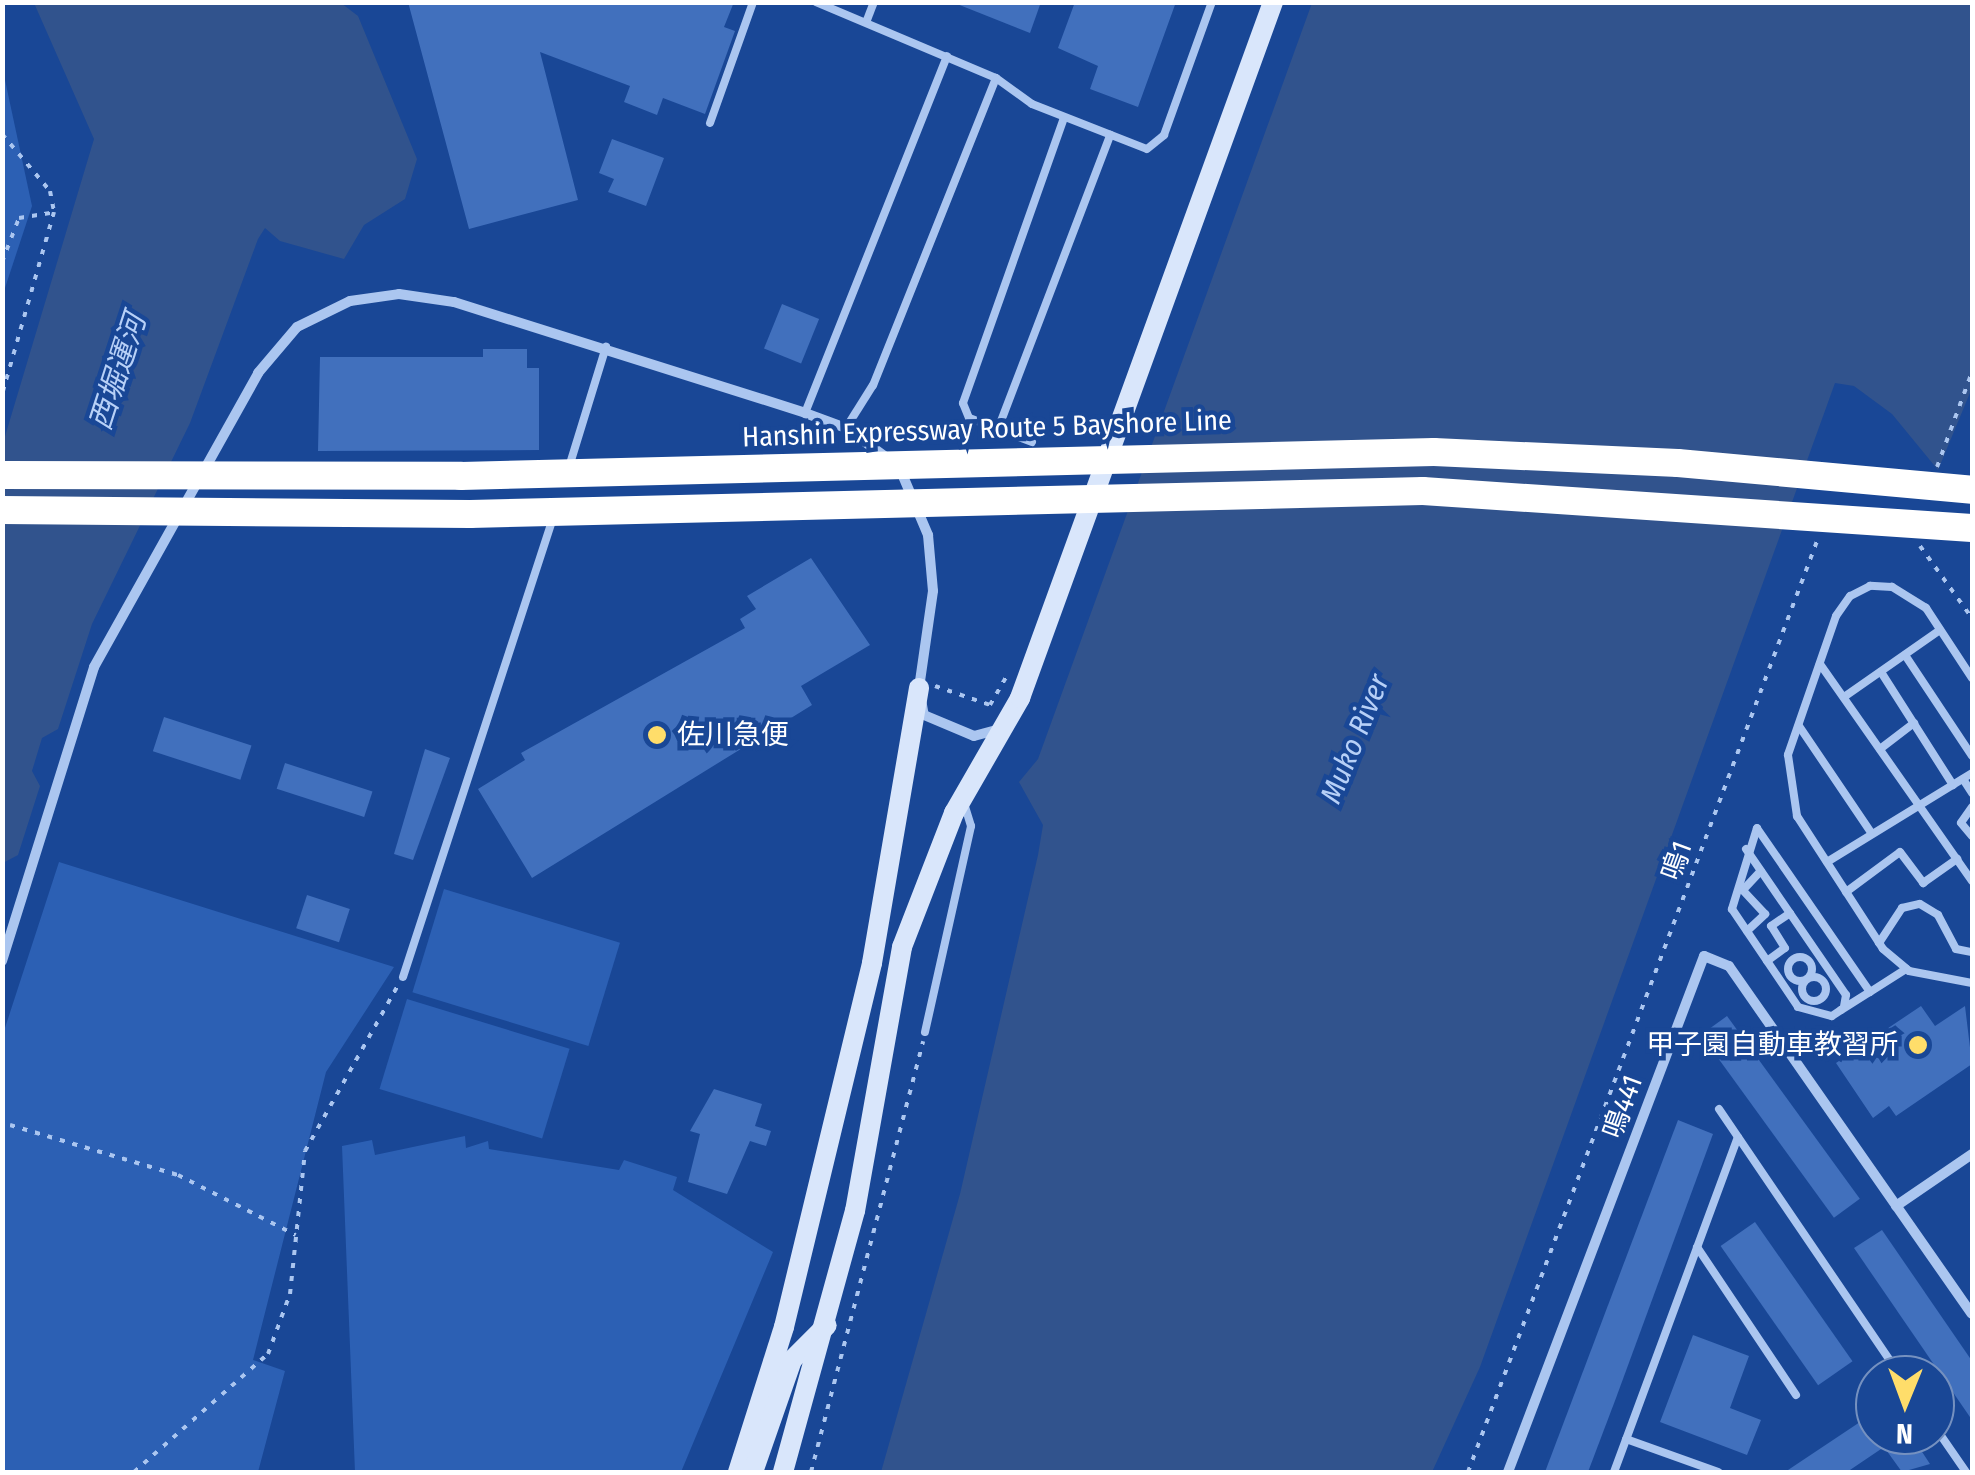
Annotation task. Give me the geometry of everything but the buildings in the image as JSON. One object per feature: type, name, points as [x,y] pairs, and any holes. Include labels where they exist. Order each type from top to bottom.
[{"type":"highway","name":"Hanshin Expressway Route 5 Bayshore Line","points":[[2,474],[461,476],[1434,452],[1678,463],[1972,490]]},
{"type":"highway","points":[[2,510],[470,514],[1422,490],[1972,528]]},
{"type":"street","points":[[783,1472],[827,1326],[902,947],[963,798],[1009,719],[1274,2]]},
{"type":"street","points":[[2,961],[94,668],[258,373],[297,327],[350,301],[399,294],[454,302],[606,347],[846,428],[898,466],[928,535],[933,591],[858,1021],[784,1327],[738,1472]]},
{"type":"street","points":[[919,688],[924,715],[936,724],[974,736],[1009,719]]},
{"type":"street","name":"鳴441","points":[[1508,1472],[1704,956],[1729,966],[1972,1314]]},
{"type":"street","points":[[1896,1206],[1972,1154]]},
{"type":"street","points":[[753,1472],[792,1360],[827,1326]]},
{"type":"lane","points":[[710,123],[753,2]]},
{"type":"lane","points":[[816,2],[867,20],[996,78],[1064,117],[1147,150],[1164,135],[1212,2]]},
{"type":"lane","points":[[867,20],[874,2]]},
{"type":"lane","points":[[805,412],[947,56]]},
{"type":"lane","points":[[846,428],[873,385],[996,78]]},
{"type":"lane","points":[[1032,442],[969,418],[962,403],[1064,117]]},
{"type":"lane","points":[[998,429],[1110,135]]},
{"type":"lane","points":[[403,976],[606,347]]},
{"type":"lane","points":[[1972,678],[1926,608],[1892,587],[1870,586],[1836,616],[1788,755],[1790,796],[1879,943],[1906,968],[1972,983]]},
{"type":"lane","points":[[1844,698],[1940,630]]},
{"type":"lane","points":[[1905,656],[1972,756]]},
{"type":"lane","points":[[1820,663],[1971,876]]},
{"type":"lane","points":[[1881,672],[1954,785]]},
{"type":"lane","points":[[1886,705],[1897,697]]},
{"type":"lane","points":[[1880,748],[1914,723]]},
{"type":"lane","points":[[1798,726],[1872,834]]},
{"type":"lane","points":[[1920,756],[1931,750]]},
{"type":"lane","points":[[1827,862],[1972,773]]},
{"type":"lane","points":[[1963,779],[1972,792]]},
{"type":"lane","points":[[925,1032],[972,826],[963,798]]},
{"type":"lane","points":[[1972,807],[1961,822],[1972,836]]},
{"type":"lane","points":[[1870,992],[1757,828],[1746,848],[1731,901],[1767,961],[1808,1015],[1832,1016],[1870,992],[1906,968]]},
{"type":"lane","points":[[1746,848],[1846,995],[1842,1010]]},
{"type":"lane","points":[[1846,892],[1900,852],[1923,883],[1957,859]]},
{"type":"lane","points":[[1747,931],[1766,914],[1743,890],[1761,871]]},
{"type":"lane","points":[[1879,943],[1902,908],[1920,904],[1938,915],[1956,949],[1972,952]]},
{"type":"lane","points":[[1767,961],[1785,948],[1771,926],[1790,913]]},
{"type":"lane","points":[[1806,937],[1824,925]]},
{"type":"lane","points":[[1790,976],[1790,963],[1802,958],[1812,968],[1804,996],[1821,999]]},
{"type":"lane","points":[[1781,981],[1790,976],[1824,984],[1821,999],[1832,1016]]},
{"type":"lane","points":[[1719,1109],[1886,1355]]},
{"type":"lane","points":[[1614,1472],[1738,1137]]},
{"type":"lane","points":[[1697,1246],[1796,1395]]},
{"type":"lane","points":[[1626,1440],[1718,1472]]},
{"type":"path","points":[[2,394],[54,212],[50,192],[3,134]]},
{"type":"path","points":[[2,262],[20,218],[54,212]]},
{"type":"path","points":[[1936,473],[1972,372]]},
{"type":"path","name":"鳴1","points":[[1468,1472],[1818,538]]},
{"type":"path","points":[[1915,538],[1972,618]]},
{"type":"path","points":[[134,1472],[268,1354],[284,1321],[305,1151],[403,976]]},
{"type":"path","points":[[811,1472],[925,1032]]},
{"type":"path","points":[[10,1126],[178,1175],[296,1235]]},
{"type":"shaded area","points":[[2,66],[32,206],[3,294],[2,294]]},
{"type":"shaded area","points":[[59,862],[394,967],[326,1072],[253,1360],[285,1371],[258,1472],[3,1472],[3,1034]]},
{"type":"shaded area","points":[[444,889],[620,943],[588,1046],[412,992]]},
{"type":"shaded area","points":[[407,999],[570,1049],[542,1139],[380,1089]]},
{"type":"shaded area","points":[[465,1136],[466,1148],[488,1141],[489,1149],[619,1170],[624,1160],[677,1177],[673,1190],[773,1252],[681,1472],[355,1472],[342,1146],[372,1140],[375,1155]]},
{"type":"water","name":"西堀運河","points":[[34,3],[341,3],[358,16],[417,159],[405,199],[364,225],[344,259],[280,241],[265,228],[258,239],[190,423],[92,624],[58,729],[42,738],[32,771],[40,786],[18,855],[3,863],[3,443],[94,139]]},
{"type":"water","name":"Muko River","points":[[1312,3],[1972,3],[1972,388],[1938,470],[1892,414],[1854,386],[1835,383],[1480,1367],[1432,1472],[881,1472],[960,1194],[1038,855],[1043,825],[1019,782],[1038,759]]},
{"type":"place","name":"佐川急便","points":[[657,735]]},
{"type":"place","name":"甲子園自動車教習所","points":[[1918,1045]]}]
